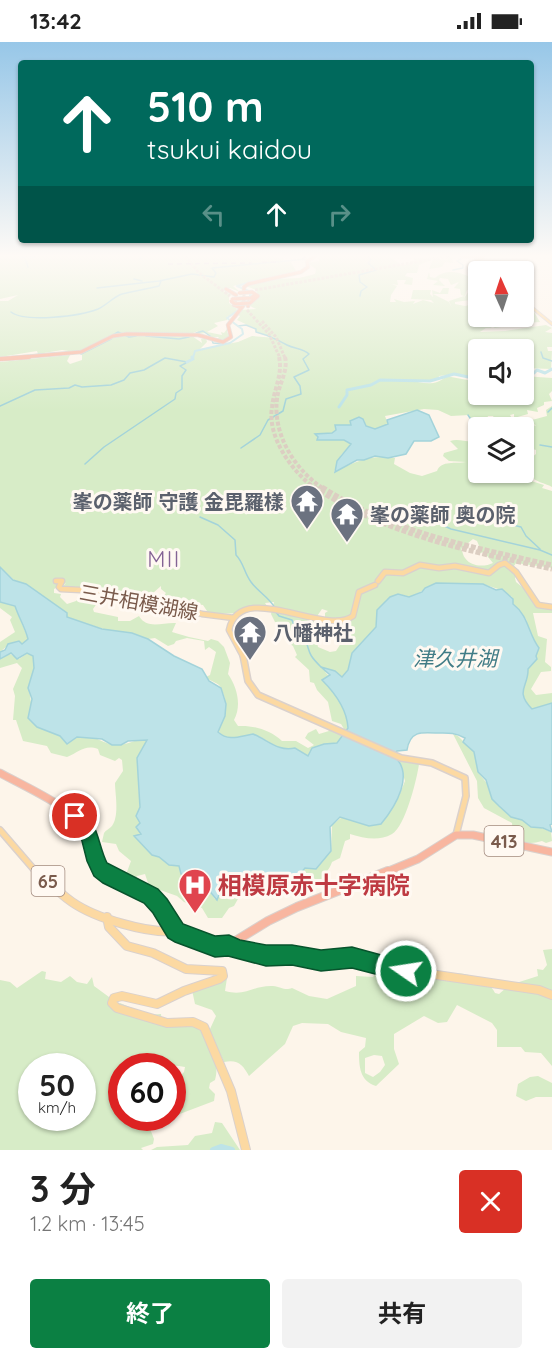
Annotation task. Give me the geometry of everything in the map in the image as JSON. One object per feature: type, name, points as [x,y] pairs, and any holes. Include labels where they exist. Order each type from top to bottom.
[{"type":"highway","points":[[4,359],[79,352],[92,349],[112,337],[123,335],[192,335],[223,342],[231,339],[230,322],[237,308]]},
{"type":"highway","points":[[0,773],[77,817],[89,833],[96,861],[101,870],[151,896],[176,931],[212,946],[229,945]]},
{"type":"highway","name":"413","points":[[229,945],[274,918],[417,860],[456,835],[470,834],[552,852]]},
{"type":"main road","points":[[534,309],[552,324]]},
{"type":"main road","points":[[456,835],[459,816],[469,788],[467,780],[433,763],[411,761],[394,755],[262,697],[252,690],[242,655],[230,632],[234,618],[247,609],[270,609],[328,620],[346,620],[354,615],[359,592],[376,583],[384,572],[404,573],[418,565],[439,568],[455,566],[489,573],[501,563],[506,563],[515,570],[538,605],[552,607]]},
{"type":"main road","name":"三井相模湖線","points":[[56,581],[62,580],[59,588],[61,589],[100,591],[132,598],[148,605],[176,606],[202,614],[234,618]]},
{"type":"main road","name":"65","points":[[0,830],[32,868],[65,898],[134,928],[168,933],[176,931]]},
{"type":"main road","points":[[106,917],[108,926],[126,946],[151,952],[186,969],[222,971],[223,976],[219,979],[184,991],[157,1004],[122,996],[115,997],[112,1002],[117,1008],[164,1022],[193,1022],[204,1027],[231,1091],[246,1150]]},
{"type":"main road","points":[[229,945],[238,950],[270,956],[292,955],[321,961],[352,958],[406,971],[539,990],[552,995]]},
{"type":"green space","points":[[0,308],[237,309],[235,313],[227,317],[227,320],[214,323],[218,326],[207,332],[222,335],[221,332],[224,333],[227,329],[230,337],[223,341],[216,340],[219,337],[209,337],[206,333],[195,334],[198,331],[176,337],[192,336],[202,343],[201,339],[206,338],[207,342],[200,349],[238,342],[252,336],[276,338],[256,332],[254,328],[237,320],[240,310],[256,309],[253,308],[468,308],[468,327],[492,328],[486,328],[480,332],[546,325],[552,328],[545,332],[552,333],[552,347],[547,347],[548,351],[552,351],[551,369],[534,368],[534,339],[468,339],[468,377],[455,374],[439,376],[438,380],[409,380],[433,383],[446,376],[468,380],[468,405],[534,405],[534,377],[552,378],[552,391],[549,394],[552,401],[544,402],[544,405],[537,408],[538,412],[527,410],[528,414],[518,417],[514,417],[514,414],[510,415],[511,417],[470,417],[469,415],[451,416],[438,410],[424,409],[385,416],[388,424],[375,429],[366,426],[364,420],[358,418],[351,421],[351,425],[335,425],[336,430],[332,433],[316,434],[318,440],[344,440],[351,444],[341,455],[334,472],[363,460],[386,457],[395,458],[394,464],[410,473],[422,476],[437,471],[445,464],[466,462],[449,461],[443,456],[444,453],[458,449],[450,441],[468,441],[468,483],[534,482],[544,485],[542,488],[552,491],[552,568],[516,563],[514,566],[518,570],[515,571],[516,582],[540,607],[552,608],[552,613],[533,613],[538,636],[547,639],[545,662],[551,667],[551,671],[541,672],[531,689],[536,695],[552,693],[552,703],[532,709],[524,698],[528,669],[537,659],[526,619],[513,604],[512,597],[483,584],[436,583],[411,597],[398,594],[386,600],[376,627],[352,653],[348,670],[342,677],[325,672],[330,677],[322,680],[342,704],[348,719],[346,732],[341,724],[332,721],[328,702],[314,683],[310,682],[309,670],[295,657],[297,655],[290,644],[289,635],[276,626],[280,623],[275,622],[271,614],[274,602],[255,608],[253,605],[250,606],[247,613],[209,614],[203,605],[188,603],[185,607],[160,600],[166,593],[161,586],[153,593],[124,590],[104,592],[103,589],[87,585],[81,589],[63,586],[66,583],[54,589],[54,593],[61,594],[60,597],[67,604],[80,597],[99,593],[95,597],[98,602],[93,609],[94,612],[118,617],[118,621],[130,621],[139,616],[146,623],[151,624],[176,623],[172,632],[208,641],[211,639],[218,641],[224,647],[230,663],[228,674],[237,696],[238,708],[234,720],[238,726],[262,729],[282,741],[296,741],[308,748],[314,745],[305,738],[308,733],[316,729],[319,734],[329,731],[326,727],[342,736],[337,743],[324,744],[310,751],[308,756],[300,751],[277,747],[259,736],[244,736],[235,739],[223,737],[218,730],[225,715],[226,704],[223,693],[218,684],[206,677],[210,675],[216,652],[209,647],[205,650],[204,641],[187,638],[168,646],[155,638],[148,639],[132,633],[109,631],[67,617],[67,613],[26,584],[14,580],[0,567],[0,362],[70,355],[67,361],[70,364],[82,360],[82,353],[62,350],[38,354],[37,351],[0,357]],"holes":[[[473,539],[477,541],[480,548],[476,551],[477,554],[484,552],[493,563],[482,566],[474,565],[464,557],[461,549]],[[322,609],[328,611],[325,617],[334,622],[337,628],[349,631],[336,651],[330,652],[318,647],[316,638],[313,636],[315,619]]]},
{"type":"green space","points":[[534,312],[540,322],[534,322]]},
{"type":"green space","points":[[552,406],[552,487],[534,479],[536,450],[534,449],[534,425],[536,426],[534,419],[547,416],[546,410]]},
{"type":"green space","points":[[0,602],[15,606],[28,639],[22,644],[7,646],[0,652],[0,642],[15,632],[10,620],[12,617],[0,608]]},
{"type":"green space","points":[[28,653],[34,656],[29,689],[34,723],[37,727],[60,736],[67,744],[80,736],[92,737],[116,745],[147,740],[141,757],[139,774],[141,835],[135,837],[151,852],[179,866],[181,874],[194,880],[199,888],[207,888],[215,899],[224,894],[230,879],[237,874],[253,880],[282,879],[286,876],[300,874],[304,869],[316,869],[331,851],[332,825],[342,817],[369,826],[381,824],[399,796],[405,781],[398,759],[419,764],[406,813],[397,830],[382,838],[350,834],[350,839],[345,841],[340,858],[332,862],[319,884],[276,893],[268,897],[243,890],[234,906],[229,908],[222,918],[208,918],[202,908],[149,886],[145,874],[137,876],[134,883],[124,880],[131,861],[119,851],[116,844],[102,842],[104,833],[114,823],[115,783],[123,771],[122,760],[119,758],[115,761],[100,755],[98,749],[89,747],[67,757],[51,753],[47,746],[23,741],[16,720],[13,720],[15,696],[13,689],[22,668],[17,663],[0,668],[0,659],[10,654],[19,659]]},
{"type":"green space","points":[[453,734],[474,752],[478,772],[492,790],[523,820],[551,832],[552,841],[525,843],[514,835],[512,823],[484,808],[478,798],[477,781]]},
{"type":"green space","points":[[552,949],[552,993],[513,984],[538,976],[537,969],[543,970],[547,965],[543,950]]},
{"type":"green space","points":[[42,971],[46,972],[45,979],[61,982],[70,976],[77,982],[87,984],[92,977],[94,986],[109,997],[113,1007],[120,1003],[149,1015],[161,1014],[162,1023],[197,1026],[205,1033],[210,1029],[216,1016],[212,1010],[195,1004],[192,990],[227,978],[225,991],[239,993],[273,986],[292,988],[309,996],[327,999],[356,986],[356,976],[373,977],[377,972],[383,972],[384,976],[392,980],[396,992],[406,992],[409,981],[430,975],[455,973],[468,975],[488,984],[495,993],[499,994],[506,988],[537,992],[552,999],[552,1066],[541,1053],[525,1052],[521,1047],[497,1047],[497,1030],[492,1023],[457,1005],[447,1022],[438,1023],[424,1016],[394,1034],[394,1049],[399,1064],[376,1086],[367,1081],[360,1068],[359,1052],[365,1047],[366,1038],[341,1032],[328,1024],[302,1023],[293,1026],[285,1044],[249,1076],[240,1064],[233,1061],[224,1062],[218,1049],[212,1049],[216,1072],[215,1080],[210,1083],[209,1088],[215,1094],[214,1101],[186,1112],[186,1053],[108,1053],[108,1131],[151,1131],[153,1144],[141,1148],[143,1150],[0,1150],[0,980],[10,982],[17,988]],"holes":[[[374,1055],[382,1056],[385,1065],[380,1072],[373,1077],[365,1073],[365,1058]]]},
{"type":"green space","points":[[538,1076],[552,1083],[552,1097],[536,1097],[526,1101],[516,1096],[518,1084],[530,1077]]},
{"type":"green space","points":[[215,1122],[222,1123],[240,1150],[151,1150],[157,1147],[188,1145],[195,1136],[212,1133]]},
{"type":"water","points":[[417,410],[429,415],[439,437],[431,441],[414,441],[406,454],[357,460],[335,472],[337,461],[351,444],[344,440],[317,440],[318,437],[315,434],[332,433],[336,430],[335,425],[351,425],[350,421],[359,417],[363,419],[366,426],[375,429],[388,424],[387,420]]},
{"type":"water","name":"津久井湖","points":[[0,567],[13,580],[26,584],[67,613],[67,617],[102,629],[132,633],[148,639],[174,656],[202,669],[209,681],[221,688],[226,704],[225,716],[218,732],[222,735],[235,738],[253,734],[278,747],[295,748],[308,756],[312,748],[337,743],[348,728],[340,702],[322,680],[330,675],[321,667],[335,671],[342,677],[348,670],[352,653],[376,627],[377,610],[390,597],[398,594],[409,597],[436,583],[483,584],[496,590],[502,589],[513,599],[513,604],[522,614],[539,648],[537,659],[528,669],[524,698],[532,709],[552,703],[552,824],[550,825],[552,832],[543,828],[531,827],[522,820],[511,817],[492,799],[486,780],[478,772],[474,752],[463,742],[465,738],[451,733],[421,733],[411,739],[407,750],[397,751],[393,755],[400,763],[403,781],[397,800],[381,824],[369,826],[340,817],[330,827],[331,851],[316,869],[305,868],[300,874],[287,875],[282,879],[262,879],[259,882],[243,880],[239,874],[234,874],[225,887],[225,892],[219,895],[217,900],[207,888],[199,889],[194,880],[181,874],[179,866],[169,865],[159,857],[152,855],[134,836],[141,834],[136,827],[140,823],[136,816],[140,807],[137,758],[147,740],[112,745],[102,739],[77,737],[67,744],[60,736],[37,727],[28,718],[32,699],[28,688],[34,668],[33,656],[27,653],[17,659],[11,653],[0,659],[0,652],[5,650],[8,644],[19,641],[22,644],[28,639],[15,606],[0,602]]},
{"type":"waterway","points":[[11,312],[40,318],[79,314],[100,308]]},
{"type":"waterway","points":[[193,358],[195,351],[230,343],[243,334],[242,329],[227,318],[242,308]]},
{"type":"waterway","points":[[238,326],[246,325],[256,329],[256,332],[309,354],[303,359],[309,370],[294,377],[300,386],[301,394],[286,399],[283,411],[268,420],[260,435],[241,448]]},
{"type":"waterway","points":[[196,333],[203,331],[210,336]]},
{"type":"waterway","points":[[113,335],[118,332],[129,337],[136,336]]},
{"type":"waterway","points":[[146,336],[179,339],[189,337]]},
{"type":"waterway","points":[[81,354],[111,339]]},
{"type":"waterway","points":[[212,340],[213,343],[224,344]]},
{"type":"waterway","points":[[541,352],[543,358],[552,361]]},
{"type":"waterway","points":[[31,355],[56,353]]},
{"type":"waterway","points":[[187,362],[193,359],[192,357]]},
{"type":"waterway","points":[[0,406],[35,390],[69,388],[75,385],[82,387],[111,385],[124,380],[130,373],[144,370],[165,358],[187,362]]},
{"type":"waterway","points":[[85,464],[104,447],[175,399],[176,393],[182,389],[182,376],[186,370],[180,366],[186,363]]},
{"type":"waterway","points":[[534,373],[537,370],[545,373],[552,369]]},
{"type":"waterway","points":[[339,407],[347,395],[347,390],[371,385],[380,380],[430,381],[454,374],[468,377]]},
{"type":"waterway","points":[[548,412],[552,408]]},
{"type":"waterway","points":[[540,445],[552,447]]},
{"type":"waterway","points":[[483,511],[505,523],[521,527],[526,536],[540,549]]},
{"type":"waterway","points":[[416,513],[451,529],[540,550],[552,555]]},
{"type":"waterway","points":[[200,517],[218,525],[235,540],[236,555],[249,579],[275,608]]},
{"type":"waterway","points":[[275,611],[279,616],[292,620],[304,636],[311,655],[321,667]]},
{"type":"waterway","points":[[213,1150],[221,1147],[232,1150]]},
{"type":"tunnel","points":[[247,310],[269,334],[280,358]]},
{"type":"tunnel","points":[[262,321],[276,337],[285,358]]},
{"type":"tunnel","points":[[279,357],[279,376],[271,418],[273,430],[277,442],[290,463],[316,489]]},
{"type":"tunnel","points":[[285,357],[285,370],[276,407],[277,421],[286,447],[294,460],[313,481],[324,489]]},
{"type":"tunnel","points":[[314,487],[341,504],[399,529],[459,548],[552,569]]},
{"type":"tunnel","points":[[322,487],[348,503],[404,527],[462,544],[552,565]]},
{"type":"place","name":"峯の薬師 守護 金毘羅樣","points":[[307,530]]},
{"type":"place","name":"峯の薬師 奥の院","points":[[347,543]]},
{"type":"place","name":"八幡神社","points":[[250,661]]},
{"type":"place","name":"相模原赤十字病院","points":[[195,914]]},
{"type":"district","name":"MII","points":[[164,559]]},
{"type":"route","points":[[75,816],[89,833],[96,861],[101,870],[151,896],[176,931],[182,935],[215,946],[229,945],[238,950],[266,956],[292,955],[321,961],[352,958],[406,971]]}]
